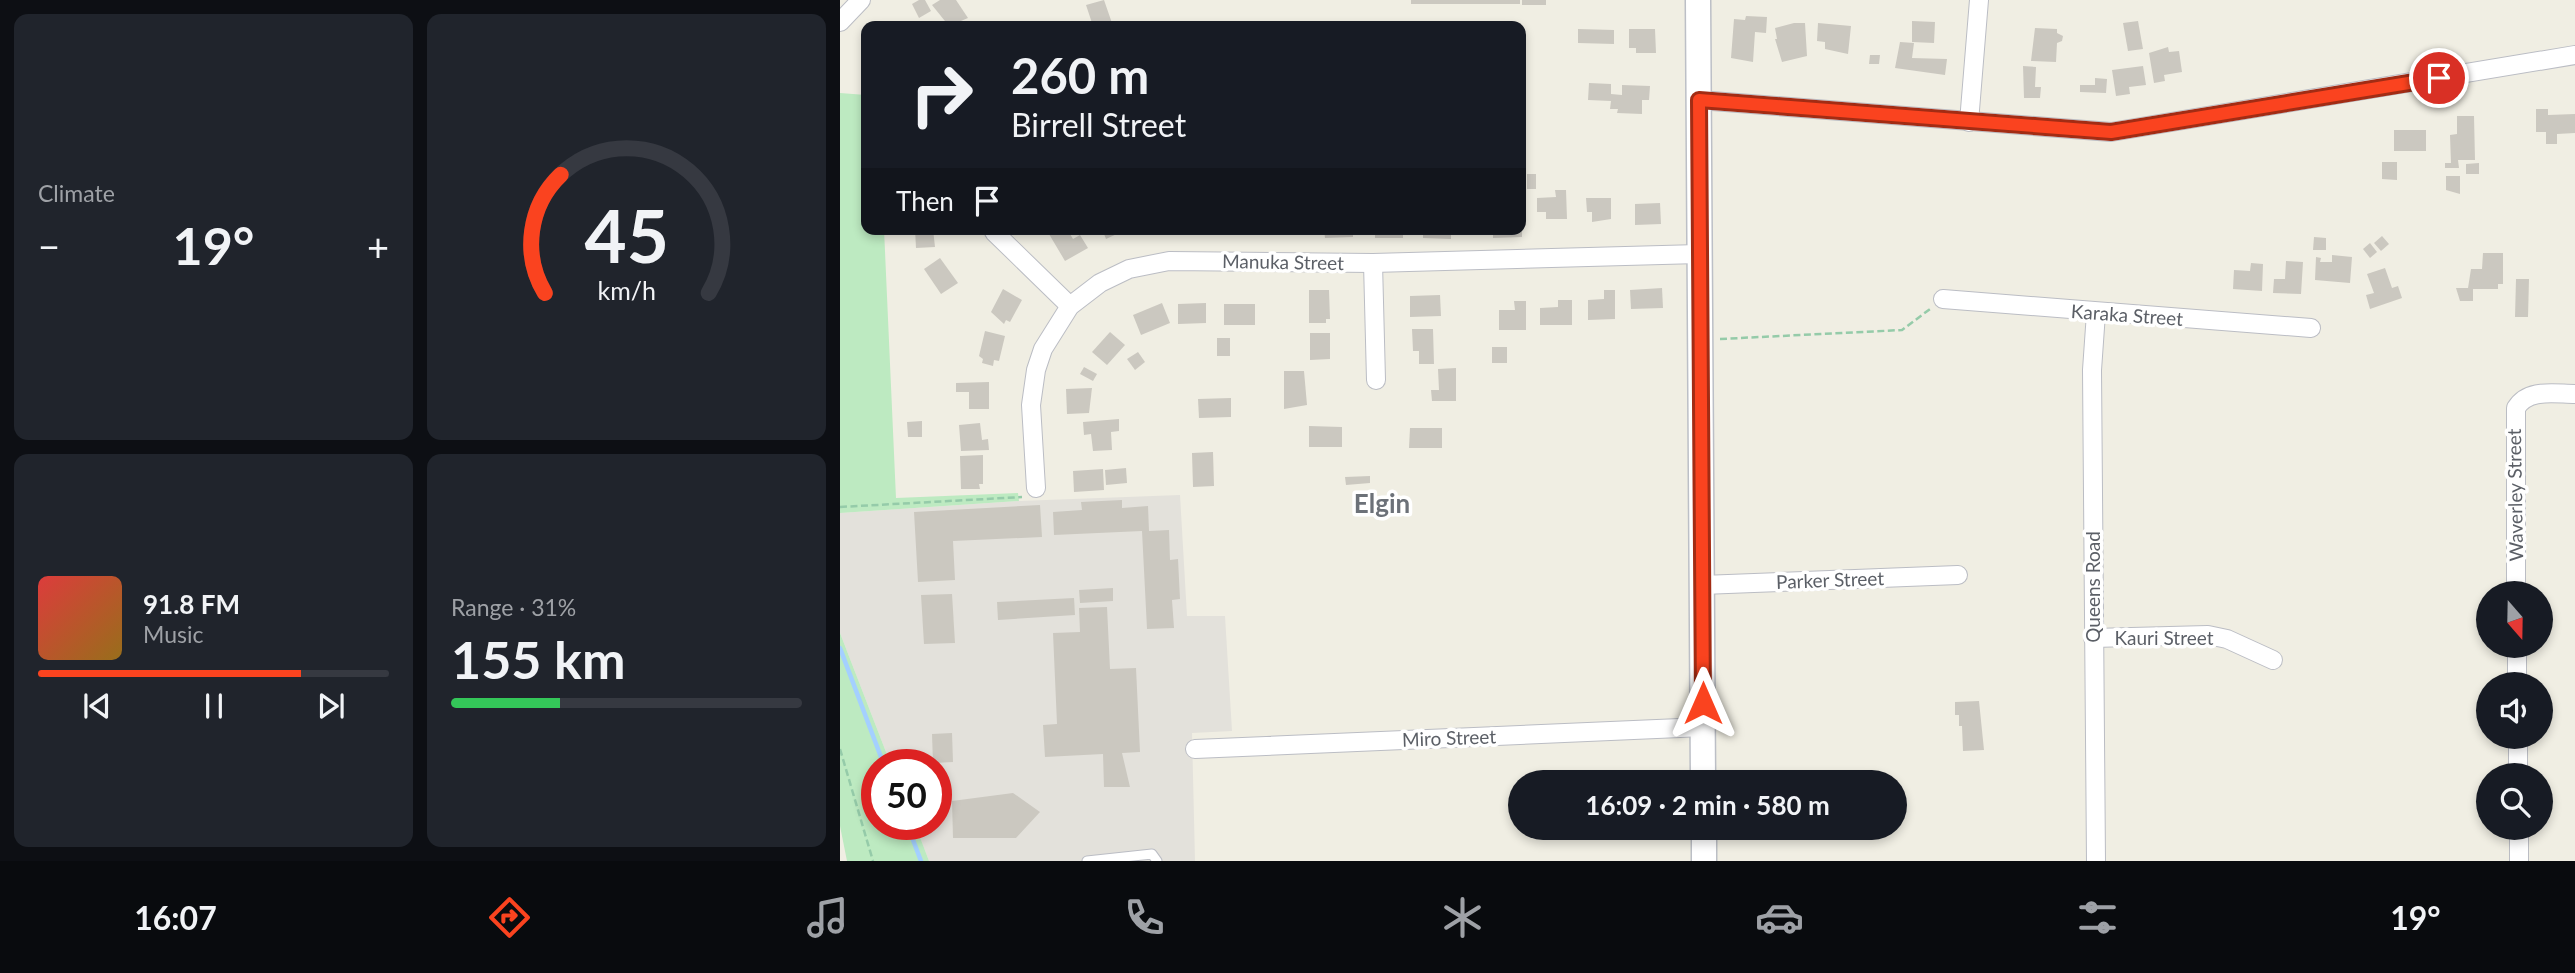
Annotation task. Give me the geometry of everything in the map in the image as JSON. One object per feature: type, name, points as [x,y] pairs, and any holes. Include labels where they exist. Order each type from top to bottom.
[{"type":"main road","points":[[1698,0],[1703,770]]},
{"type":"main road","points":[[1704,840],[1704,861]]},
{"type":"street","points":[[840,22],[861,0]]},
{"type":"street","points":[[1969,122],[1979,0]]},
{"type":"street","points":[[1699,100],[2111,132],[2575,55]]},
{"type":"street","points":[[997,235],[1070,306]]},
{"type":"street","name":"Manuka Street","points":[[1036,488],[1031,405],[1036,370],[1052,331],[1070,306],[1100,283],[1119,274],[1169,261],[1373,262],[1699,254]]},
{"type":"street","points":[[1373,262],[1376,380]]},
{"type":"street","name":"Karaka Street","points":[[1943,299],[2311,328]]},
{"type":"street","name":"Queens Road","points":[[2096,313],[2092,370],[2096,861]]},
{"type":"street","name":"Waverley Street","points":[[2516,581],[2514,417],[2521,399],[2543,394],[2575,394]]},
{"type":"street","name":"Parker Street","points":[[1702,584],[1958,575]]},
{"type":"street","name":"Kauri Street","points":[[2093,638],[2208,635],[2227,639],[2273,660]]},
{"type":"street","name":"Miro Street","points":[[1195,749],[1703,727]]},
{"type":"street","points":[[2519,840],[2519,861]]},
{"type":"lane","points":[[1087,861],[1152,854],[1157,861]]},
{"type":"path","points":[[1700,340],[1902,330],[1943,299]]},
{"type":"path","points":[[840,507],[1021,498],[1031,495],[1036,488]]},
{"type":"path","points":[[840,749],[873,861]]},
{"type":"shaded area","points":[[1180,495],[1187,616],[1225,616],[1232,731],[1192,733],[1195,861],[929,861],[921,840],[952,840],[952,749],[885,749],[840,633],[840,513],[1019,501]]},
{"type":"green space","points":[[840,93],[861,95],[861,235],[884,235],[896,498],[1018,493],[1019,501],[840,513]]},
{"type":"green space","points":[[840,633],[885,749],[861,749],[861,840],[921,840],[929,861],[847,861],[840,826]]},
{"type":"building","points":[[925,0],[931,11],[919,18],[912,4]]},
{"type":"building","points":[[940,0],[956,0],[968,18],[945,21],[932,5]]},
{"type":"building","points":[[1104,0],[1111,21],[1091,21],[1086,5]]},
{"type":"building","points":[[1411,0],[1520,0],[1520,4],[1411,4]]},
{"type":"building","points":[[1522,0],[1546,0],[1546,5],[1522,5]]},
{"type":"building","points":[[1746,16],[1767,17],[1766,33],[1755,32],[1753,62],[1731,58],[1734,19],[1745,20]]},
{"type":"building","points":[[1912,21],[1935,22],[1934,43],[1912,42]]},
{"type":"building","points":[[2138,21],[2143,49],[2128,51],[2123,23]]},
{"type":"building","points":[[1805,23],[1807,56],[1782,62],[1775,39],[1775,28]]},
{"type":"building","points":[[1818,23],[1851,26],[1848,54],[1825,49],[1825,42],[1817,41]]},
{"type":"building","points":[[2035,28],[2057,29],[2057,33],[2063,36],[2062,41],[2057,43],[2056,62],[2031,61]]},
{"type":"building","points":[[1578,29],[1614,30],[1614,44],[1578,43]]},
{"type":"building","points":[[1629,29],[1655,29],[1656,53],[1636,53],[1636,48],[1629,48]]},
{"type":"building","points":[[1900,42],[1914,43],[1912,58],[1947,59],[1945,75],[1895,68]]},
{"type":"building","points":[[2168,47],[2169,52],[2179,51],[2182,72],[2164,75],[2165,81],[2154,83],[2149,53]]},
{"type":"building","points":[[1870,55],[1880,55],[1879,64],[1869,64]]},
{"type":"building","points":[[2023,66],[2036,67],[2035,87],[2041,87],[2040,98],[2024,98]]},
{"type":"building","points":[[2143,66],[2146,85],[2129,87],[2130,94],[2116,96],[2112,70]]},
{"type":"building","points":[[2095,78],[2107,79],[2106,93],[2080,92],[2080,85],[2095,85]]},
{"type":"building","points":[[1589,83],[1611,84],[1611,94],[1622,95],[1622,85],[1650,86],[1649,100],[1642,100],[1642,114],[1617,113],[1618,109],[1610,109],[1611,101],[1588,100]]},
{"type":"building","points":[[2536,109],[2548,109],[2548,115],[2575,114],[2575,133],[2557,134],[2557,144],[2546,144],[2546,132],[2536,132]]},
{"type":"building","points":[[2457,116],[2474,116],[2475,160],[2458,160],[2459,168],[2445,168],[2445,163],[2451,163],[2450,135],[2457,134]]},
{"type":"building","points":[[2394,130],[2426,130],[2426,151],[2394,151]]},
{"type":"building","points":[[2382,162],[2397,162],[2397,180],[2382,179]]},
{"type":"building","points":[[2479,163],[2479,174],[2466,174],[2466,164]]},
{"type":"building","points":[[1527,174],[1536,174],[1536,189],[1527,189]]},
{"type":"building","points":[[2446,176],[2460,176],[2460,194],[2446,190]]},
{"type":"building","points":[[1555,190],[1566,190],[1567,219],[1546,219],[1546,212],[1537,212],[1537,198],[1556,197]]},
{"type":"building","points":[[1586,198],[1611,198],[1611,219],[1592,222],[1592,212],[1587,212]]},
{"type":"building","points":[[1660,203],[1661,224],[1635,225],[1635,204]]},
{"type":"building","points":[[915,235],[934,235],[935,247],[916,248]]},
{"type":"building","points":[[1050,235],[1071,235],[1073,239],[1080,235],[1088,248],[1065,261]]},
{"type":"building","points":[[1325,235],[1353,235],[1353,237],[1325,238]]},
{"type":"building","points":[[1375,235],[1403,235],[1403,238],[1375,238]]},
{"type":"building","points":[[1423,235],[1451,235],[1451,239],[1423,238]]},
{"type":"building","points":[[1493,235],[1522,235],[1522,237],[1493,238]]},
{"type":"building","points":[[2382,236],[2389,244],[2381,251],[2374,243]]},
{"type":"building","points":[[2314,237],[2326,238],[2326,250],[2313,250]]},
{"type":"building","points":[[2370,243],[2377,252],[2370,258],[2363,249]]},
{"type":"building","points":[[2483,253],[2503,253],[2503,284],[2498,284],[2498,289],[2473,289],[2473,301],[2460,301],[2456,288],[2468,288],[2471,269],[2482,269]]},
{"type":"building","points":[[2332,255],[2352,257],[2350,283],[2315,280],[2316,257],[2321,258],[2320,262],[2332,262]]},
{"type":"building","points":[[940,258],[958,283],[941,294],[924,269]]},
{"type":"building","points":[[2286,261],[2303,262],[2301,294],[2273,293],[2274,279],[2285,279]]},
{"type":"building","points":[[2251,263],[2263,264],[2262,291],[2233,289],[2234,270],[2250,271]]},
{"type":"building","points":[[2385,268],[2392,288],[2398,286],[2402,298],[2370,309],[2366,295],[2374,293],[2367,274]]},
{"type":"building","points":[[2516,279],[2529,279],[2528,317],[2515,317]]},
{"type":"building","points":[[1662,288],[1663,308],[1631,309],[1630,290]]},
{"type":"building","points":[[1003,289],[1022,300],[1010,322],[1006,320],[1004,324],[991,312]]},
{"type":"building","points":[[1309,290],[1329,290],[1330,319],[1326,319],[1326,323],[1309,323]]},
{"type":"building","points":[[1604,290],[1615,290],[1615,319],[1588,320],[1588,300],[1604,299]]},
{"type":"building","points":[[1440,295],[1441,316],[1410,317],[1410,296]]},
{"type":"building","points":[[1558,300],[1572,300],[1572,325],[1540,325],[1540,308],[1558,307]]},
{"type":"building","points":[[1514,301],[1526,301],[1526,330],[1499,330],[1499,310],[1515,310]]},
{"type":"building","points":[[1162,303],[1170,323],[1141,335],[1133,315]]},
{"type":"building","points":[[1206,303],[1206,323],[1178,324],[1178,304]]},
{"type":"building","points":[[1224,304],[1255,304],[1255,325],[1224,325]]},
{"type":"building","points":[[1412,329],[1433,329],[1434,364],[1419,364],[1419,351],[1413,351]]},
{"type":"building","points":[[985,331],[1005,336],[999,361],[994,360],[993,366],[982,363],[983,359],[979,356]]},
{"type":"building","points":[[1110,332],[1125,345],[1107,365],[1092,352]]},
{"type":"building","points":[[1310,333],[1330,333],[1330,359],[1310,360]]},
{"type":"building","points":[[1217,338],[1230,338],[1230,356],[1217,356]]},
{"type":"building","points":[[1492,347],[1507,347],[1507,363],[1492,363]]},
{"type":"building","points":[[1138,352],[1145,362],[1135,370],[1127,359]]},
{"type":"building","points":[[1084,367],[1097,374],[1093,381],[1080,374]]},
{"type":"building","points":[[1456,368],[1456,401],[1432,401],[1431,390],[1439,390],[1438,369]]},
{"type":"building","points":[[1284,371],[1304,371],[1307,405],[1284,409]]},
{"type":"building","points":[[989,382],[989,409],[969,409],[969,392],[956,392],[956,383]]},
{"type":"building","points":[[1092,388],[1089,413],[1067,414],[1066,389]]},
{"type":"building","points":[[1231,398],[1231,417],[1199,418],[1198,399]]},
{"type":"building","points":[[1119,419],[1119,431],[1111,432],[1112,450],[1093,451],[1091,434],[1084,435],[1083,422]]},
{"type":"building","points":[[922,421],[922,437],[908,437],[907,422]]},
{"type":"building","points":[[980,423],[982,440],[988,439],[989,450],[961,451],[959,425]]},
{"type":"building","points":[[1309,426],[1342,427],[1342,447],[1309,447]]},
{"type":"building","points":[[1410,428],[1442,428],[1442,448],[1409,448]]},
{"type":"building","points":[[1213,452],[1214,486],[1193,487],[1192,453]]},
{"type":"building","points":[[983,455],[983,484],[979,484],[980,489],[961,489],[960,456]]},
{"type":"building","points":[[1126,468],[1127,483],[1106,485],[1105,470]]},
{"type":"building","points":[[1103,469],[1104,490],[1074,492],[1073,471]]},
{"type":"building","points":[[1370,476],[1370,483],[1346,485],[1345,477]]},
{"type":"building","points":[[1122,500],[1122,508],[1148,506],[1149,531],[1169,530],[1170,560],[1178,559],[1180,599],[1172,600],[1174,628],[1147,629],[1142,531],[1054,535],[1053,512],[1082,510],[1081,502]]},
{"type":"building","points":[[1040,505],[1042,537],[953,541],[955,580],[918,582],[914,512]]},
{"type":"building","points":[[1113,588],[1113,601],[1080,603],[1079,590]]},
{"type":"building","points":[[952,594],[955,643],[924,644],[921,595]]},
{"type":"building","points":[[1074,598],[1075,615],[998,620],[997,602]]},
{"type":"building","points":[[1107,607],[1110,669],[1136,668],[1140,752],[1122,753],[1130,787],[1104,787],[1103,754],[1045,757],[1043,725],[1057,724],[1053,633],[1080,632],[1079,608]]},
{"type":"building","points":[[1979,701],[1984,750],[1963,751],[1962,726],[1959,726],[1959,715],[1955,715],[1955,702]]},
{"type":"building","points":[[952,733],[953,762],[952,749],[933,749],[932,734]]},
{"type":"building","points":[[1013,793],[1040,812],[1016,838],[953,838],[952,801]]},
{"type":"waterway","points":[[840,648],[878,749]]},
{"type":"waterway","points":[[913,840],[921,861]]},
{"type":"district","name":"Elgin","points":[[1382,504]]},
{"type":"route","points":[[1703,703],[1699,100],[2111,132],[2439,78]]}]
